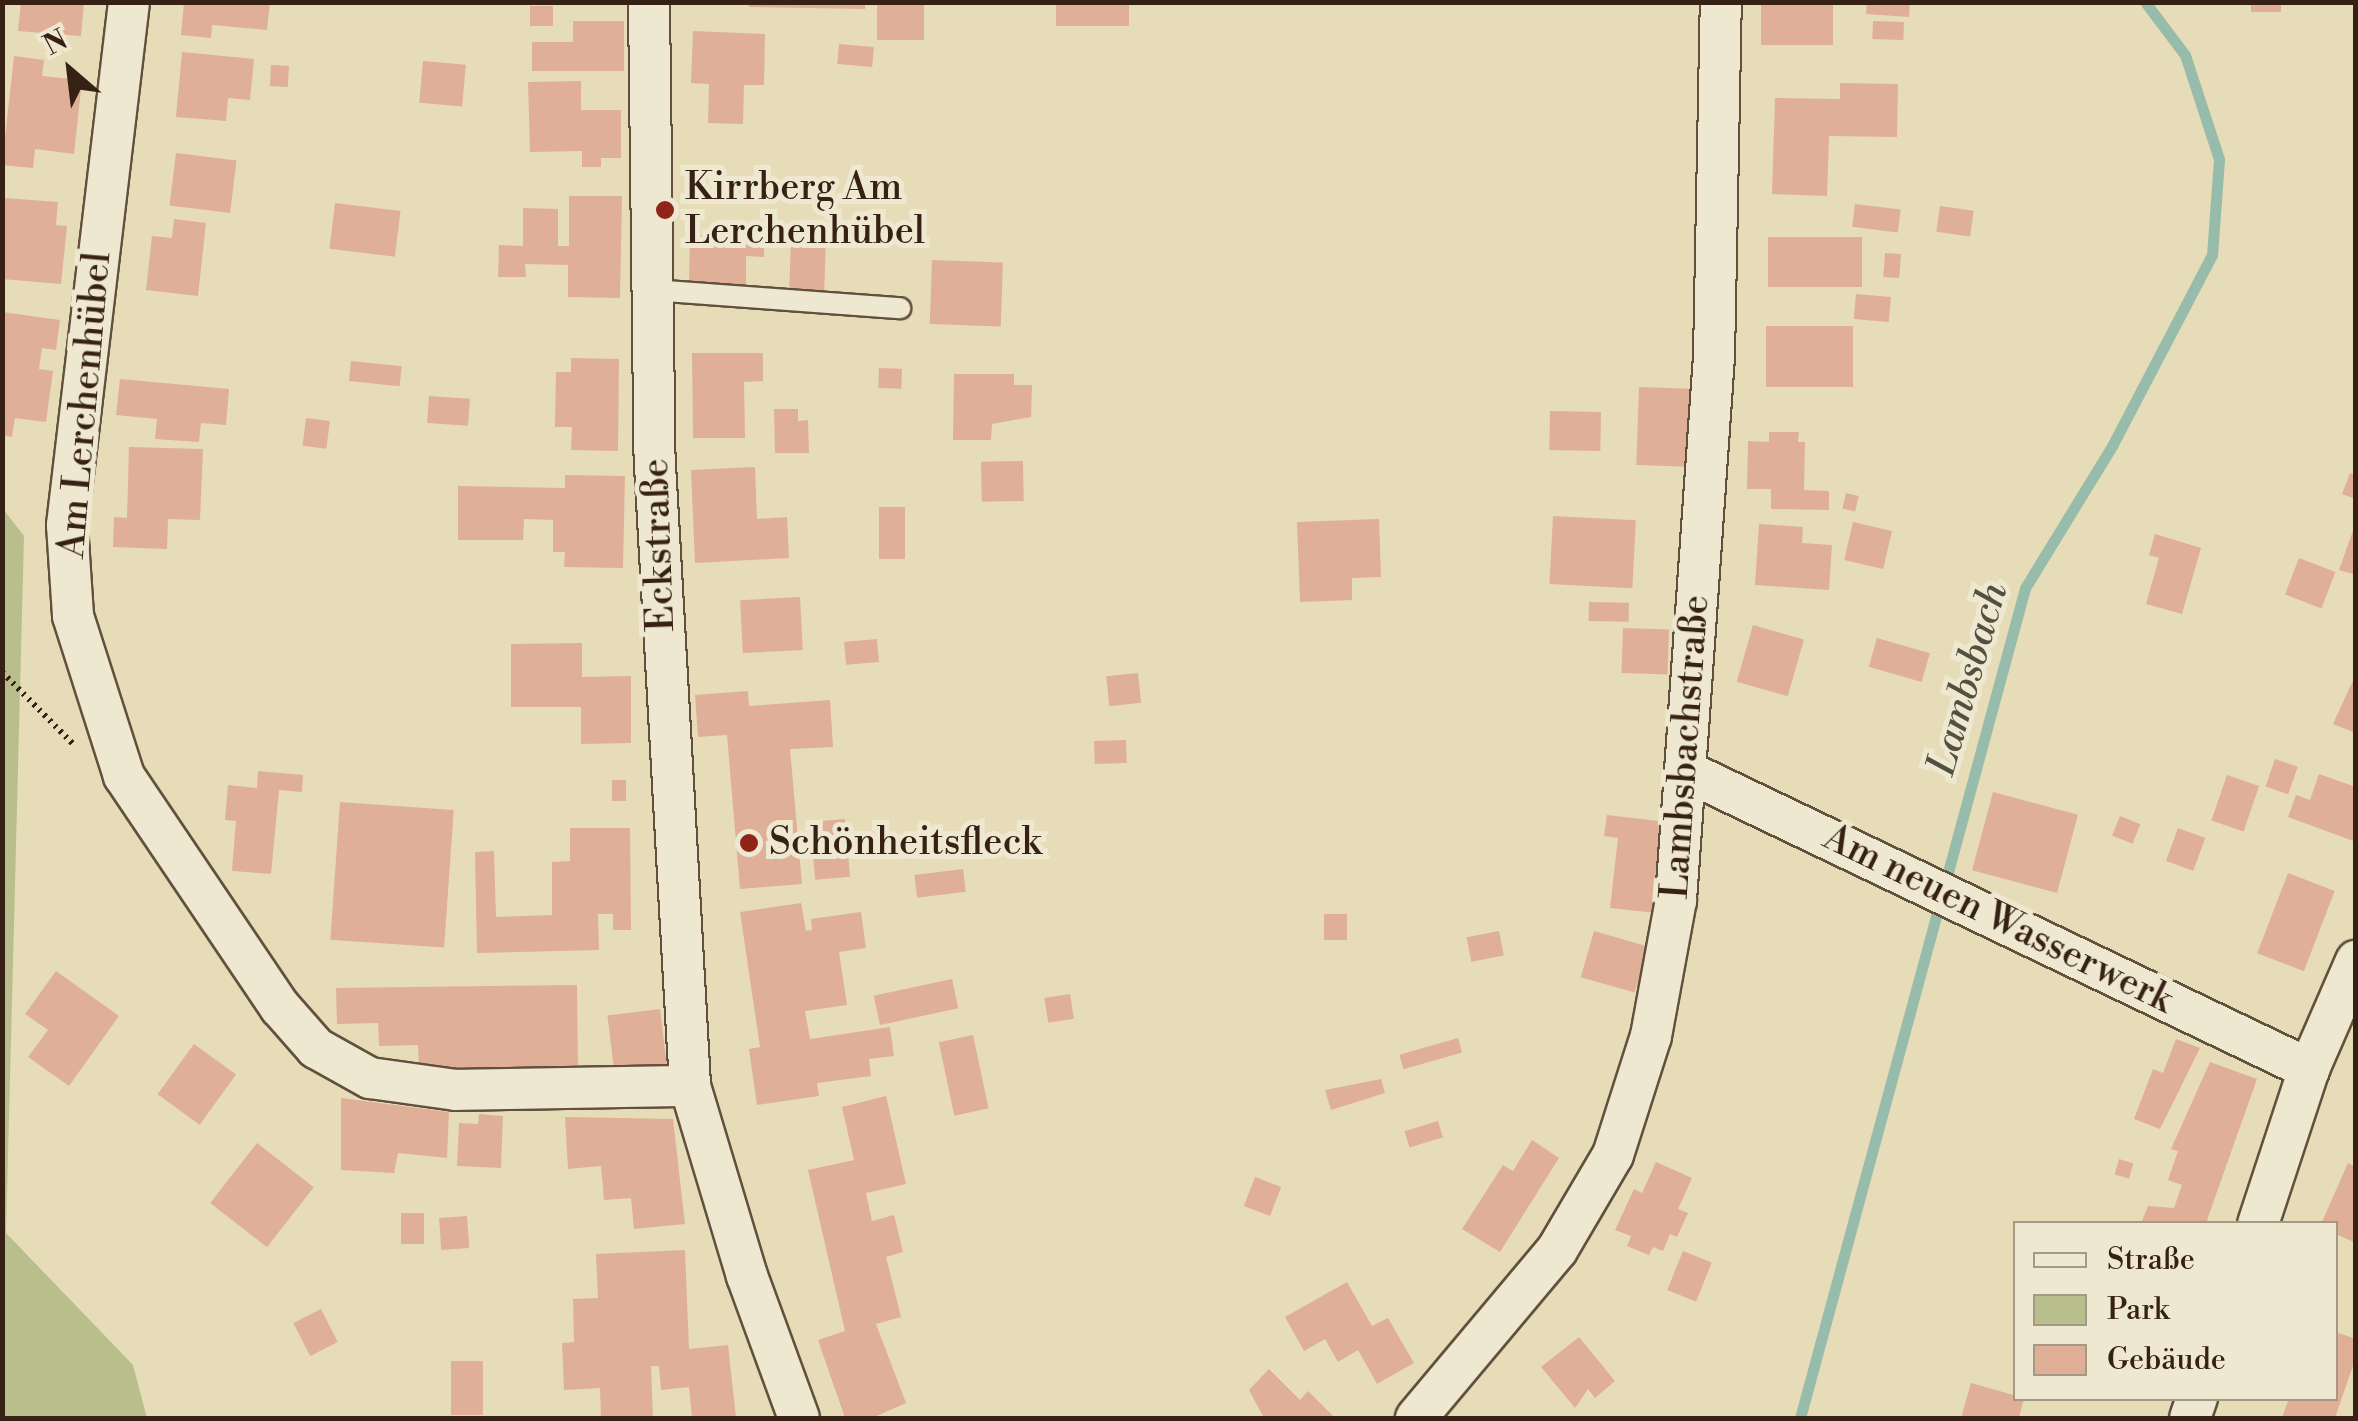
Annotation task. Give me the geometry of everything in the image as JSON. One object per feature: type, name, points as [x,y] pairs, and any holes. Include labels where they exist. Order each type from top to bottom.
[{"type":"street","name":"Am Lerchenhübel","points":[[129,2],[67,524],[73,616],[124,776],[237,948],[316,1048],[370,1078],[456,1090],[690,1086]]},
{"type":"street","name":"Eckstraße","points":[[649,2],[652,290],[668,746],[690,1086],[746,1276],[799,1418]]},
{"type":"street","name":"Lambsbachstraße","points":[[1416,1418],[1556,1250],[1613,1155],[1654,1017],[1676,900],[1714,357],[1721,2]]},
{"type":"street","name":"Am neuen Wasserwerk","points":[[1686,771],[2309,1069]]},
{"type":"street","points":[[2259,1221],[2309,1069],[2348,1001],[2356,961]]},
{"type":"lane","points":[[652,290],[900,308]]},
{"type":"path","points":[[2,672],[91,762],[124,776]]},
{"type":"green space","points":[[3,509],[24,536],[6,1233],[133,1365],[147,1418],[3,1418]]},
{"type":"building","points":[[21,2],[84,2],[81,36],[18,31]]},
{"type":"building","points":[[184,2],[270,2],[267,30],[212,25],[211,38],[181,35]]},
{"type":"building","points":[[749,2],[865,2],[865,9],[749,7]]},
{"type":"building","points":[[877,2],[924,2],[924,40],[877,40]]},
{"type":"building","points":[[1056,2],[1129,2],[1129,26],[1056,26]]},
{"type":"building","points":[[1761,2],[1833,2],[1833,45],[1761,45]]},
{"type":"building","points":[[1867,2],[1910,2],[1909,17],[1866,14]]},
{"type":"building","points":[[2251,2],[2281,2],[2281,12],[2251,12]]},
{"type":"building","points":[[530,6],[553,6],[553,26],[530,26]]},
{"type":"building","points":[[573,21],[624,21],[624,71],[532,71],[532,42],[573,42]]},
{"type":"building","points":[[1873,21],[1904,22],[1903,40],[1872,39]]},
{"type":"building","points":[[693,31],[765,34],[764,85],[744,85],[743,124],[708,123],[709,84],[691,83]]},
{"type":"building","points":[[839,44],[874,47],[872,67],[837,64]]},
{"type":"building","points":[[182,52],[254,59],[250,100],[228,98],[226,121],[176,117]]},
{"type":"building","points":[[14,56],[44,60],[42,76],[82,80],[74,154],[35,149],[33,168],[2,165]]},
{"type":"building","points":[[423,61],[466,65],[462,107],[419,103]]},
{"type":"building","points":[[271,65],[289,66],[288,87],[270,86]]},
{"type":"building","points":[[581,81],[581,110],[621,110],[621,158],[601,158],[601,167],[582,167],[582,151],[530,152],[528,82]]},
{"type":"building","points":[[1840,83],[1898,84],[1897,137],[1829,136],[1827,196],[1772,194],[1775,98],[1840,99]]},
{"type":"building","points":[[176,153],[237,160],[230,213],[170,206]]},
{"type":"building","points":[[569,196],[622,196],[620,298],[568,297],[568,265],[525,264],[526,277],[498,277],[499,245],[523,246],[523,208],[558,209],[558,246],[569,246]]},
{"type":"building","points":[[4,198],[58,202],[56,225],[67,226],[61,284],[2,279]]},
{"type":"building","points":[[335,203],[401,211],[395,257],[329,249]]},
{"type":"building","points":[[1855,204],[1901,210],[1898,232],[1852,227]]},
{"type":"building","points":[[1940,206],[1974,211],[1970,236],[1936,232]]},
{"type":"building","points":[[174,219],[206,223],[198,296],[146,290],[152,236],[172,238]]},
{"type":"building","points":[[690,236],[764,237],[764,257],[746,256],[746,287],[689,286]]},
{"type":"building","points":[[1768,237],[1862,237],[1862,287],[1768,287]]},
{"type":"building","points":[[791,239],[826,240],[824,298],[789,297]]},
{"type":"building","points":[[1885,253],[1901,254],[1899,278],[1883,277]]},
{"type":"building","points":[[932,260],[1003,262],[1001,326],[930,324]]},
{"type":"building","points":[[1856,294],[1891,297],[1889,322],[1854,319]]},
{"type":"building","points":[[2,312],[60,320],[56,350],[42,348],[39,369],[53,371],[46,422],[15,418],[12,437],[2,435]]},
{"type":"building","points":[[1766,326],[1853,326],[1853,387],[1766,387]]},
{"type":"building","points":[[692,353],[763,353],[763,381],[744,382],[745,438],[693,438]]},
{"type":"building","points":[[571,358],[619,359],[618,451],[571,450],[572,427],[555,427],[556,372],[571,372]]},
{"type":"building","points":[[351,361],[402,366],[400,386],[349,381]]},
{"type":"building","points":[[879,368],[902,369],[901,389],[878,388]]},
{"type":"building","points":[[954,374],[1014,374],[1014,385],[1032,385],[1031,417],[992,424],[991,440],[953,440]]},
{"type":"building","points":[[120,379],[229,389],[226,425],[201,423],[199,442],[155,439],[157,419],[116,415]]},
{"type":"building","points":[[1639,387],[1691,389],[1688,467],[1636,465]]},
{"type":"building","points":[[429,396],[470,399],[468,426],[427,423]]},
{"type":"building","points":[[774,409],[798,409],[798,421],[808,420],[809,453],[775,453]]},
{"type":"building","points":[[1550,411],[1601,412],[1600,451],[1549,450]]},
{"type":"building","points":[[306,418],[330,421],[326,449],[303,446]]},
{"type":"building","points":[[1769,432],[1799,432],[1798,442],[1805,442],[1804,490],[1829,491],[1829,510],[1771,509],[1771,489],[1747,489],[1748,441],[1769,442]]},
{"type":"building","points":[[129,447],[203,449],[200,520],[168,519],[167,549],[113,547],[114,517],[127,518]]},
{"type":"building","points":[[1023,461],[1024,501],[982,502],[981,462]]},
{"type":"building","points":[[755,467],[757,519],[787,517],[789,558],[695,563],[691,470]]},
{"type":"building","points":[[2350,473],[2356,475],[2356,499],[2342,494]]},
{"type":"building","points":[[565,475],[625,476],[623,568],[564,567],[565,552],[553,552],[553,520],[524,519],[523,540],[458,540],[458,486],[565,488]]},
{"type":"building","points":[[1846,493],[1859,496],[1855,512],[1842,509]]},
{"type":"building","points":[[879,507],[905,507],[905,559],[879,559]]},
{"type":"building","points":[[1553,516],[1636,520],[1632,588],[1549,584]]},
{"type":"building","points":[[1379,519],[1381,577],[1352,578],[1352,600],[1300,602],[1297,522]]},
{"type":"building","points":[[1853,522],[1892,531],[1883,569],[1844,560]]},
{"type":"building","points":[[1759,524],[1803,527],[1802,543],[1832,545],[1829,590],[1755,585]]},
{"type":"building","points":[[2356,525],[2356,575],[2339,570]]},
{"type":"building","points":[[2155,534],[2201,548],[2182,614],[2146,604],[2159,558],[2149,555]]},
{"type":"building","points":[[2299,558],[2335,572],[2321,608],[2285,594]]},
{"type":"building","points":[[800,597],[803,650],[743,653],[740,600]]},
{"type":"building","points":[[1589,602],[1629,603],[1629,622],[1589,621]]},
{"type":"building","points":[[1753,625],[1804,640],[1788,696],[1737,682]]},
{"type":"building","points":[[1623,628],[1669,630],[1667,675],[1621,673]]},
{"type":"building","points":[[1877,638],[1930,653],[1922,682],[1869,667]]},
{"type":"building","points":[[877,639],[879,662],[846,665],[844,642]]},
{"type":"building","points":[[582,643],[582,677],[631,676],[631,743],[581,744],[581,707],[511,707],[511,644]]},
{"type":"building","points":[[1138,673],[1141,703],[1109,706],[1106,676]]},
{"type":"building","points":[[2356,674],[2356,733],[2333,724]]},
{"type":"building","points":[[748,691],[749,706],[830,700],[833,747],[790,749],[802,884],[740,889],[727,735],[698,737],[695,695]]},
{"type":"building","points":[[1126,740],[1127,763],[1095,764],[1094,741]]},
{"type":"building","points":[[2275,759],[2298,767],[2288,794],[2266,786]]},
{"type":"building","points":[[258,771],[303,775],[302,792],[279,790],[271,874],[232,871],[236,821],[225,820],[228,785],[257,788]]},
{"type":"building","points":[[2319,774],[2356,787],[2356,842],[2288,817],[2296,795],[2310,800]]},
{"type":"building","points":[[2227,775],[2259,786],[2244,831],[2211,820]]},
{"type":"building","points":[[612,780],[626,780],[626,801],[612,801]]},
{"type":"building","points":[[1993,792],[2078,815],[2057,893],[1972,870]]},
{"type":"building","points":[[340,802],[454,810],[444,948],[330,940]]},
{"type":"building","points":[[1607,815],[1667,822],[1657,913],[1610,908],[1618,838],[1604,836]]},
{"type":"building","points":[[2120,816],[2140,824],[2133,844],[2112,835]]},
{"type":"building","points":[[845,819],[850,877],[815,880],[810,822]]},
{"type":"building","points":[[570,828],[630,828],[631,930],[613,930],[613,914],[598,914],[599,950],[477,953],[475,852],[494,851],[496,917],[552,915],[552,862],[570,861]]},
{"type":"building","points":[[2178,828],[2205,838],[2193,871],[2166,861]]},
{"type":"building","points":[[963,869],[966,892],[917,898],[914,875]]},
{"type":"building","points":[[2288,873],[2335,891],[2304,971],[2257,953]]},
{"type":"building","points":[[801,903],[806,931],[812,930],[811,919],[861,912],[866,948],[839,952],[847,1005],[805,1011],[810,1039],[890,1027],[894,1056],[869,1059],[871,1076],[817,1083],[819,1096],[757,1105],[749,1049],[760,1047],[740,912]]},
{"type":"building","points":[[1324,914],[1347,914],[1347,940],[1324,940]]},
{"type":"building","points":[[1499,931],[1504,956],[1471,962],[1467,937]]},
{"type":"building","points":[[1594,931],[1648,946],[1635,993],[1581,977]]},
{"type":"building","points":[[56,971],[119,1016],[69,1086],[28,1057],[48,1030],[25,1014]]},
{"type":"building","points":[[952,979],[958,1008],[880,1025],[874,996]]},
{"type":"building","points":[[577,985],[578,1070],[419,1071],[418,1045],[379,1046],[378,1023],[337,1024],[336,988]]},
{"type":"building","points":[[1070,994],[1074,1019],[1048,1023],[1044,998]]},
{"type":"building","points":[[660,1009],[667,1066],[614,1072],[607,1015]]},
{"type":"building","points":[[973,1035],[989,1108],[954,1116],[939,1042]]},
{"type":"building","points":[[1458,1038],[1462,1052],[1403,1069],[1399,1055]]},
{"type":"building","points":[[2176,1039],[2200,1048],[2160,1129],[2134,1119],[2153,1069],[2163,1073]]},
{"type":"building","points":[[194,1044],[236,1075],[200,1125],[158,1094]]},
{"type":"building","points":[[2210,1062],[2257,1079],[2209,1221],[2142,1221],[2148,1206],[2174,1208],[2182,1185],[2168,1180],[2178,1151],[2171,1149]]},
{"type":"building","points":[[1381,1079],[1385,1093],[1331,1110],[1325,1090]]},
{"type":"building","points":[[886,1096],[906,1184],[866,1193],[872,1221],[894,1215],[903,1252],[886,1257],[901,1317],[876,1324],[906,1403],[872,1418],[845,1418],[818,1340],[845,1331],[808,1170],[854,1160],[842,1107]]},
{"type":"building","points":[[341,1098],[449,1112],[447,1158],[398,1153],[394,1173],[341,1170]]},
{"type":"building","points":[[479,1114],[503,1116],[501,1168],[457,1166],[459,1123],[478,1124]]},
{"type":"building","points":[[565,1117],[673,1119],[685,1224],[634,1229],[631,1198],[604,1200],[601,1166],[568,1169]]},
{"type":"building","points":[[1438,1121],[1443,1137],[1409,1147],[1405,1131]]},
{"type":"building","points":[[1532,1140],[1559,1158],[1500,1252],[1462,1229],[1503,1165],[1513,1171]]},
{"type":"building","points":[[257,1143],[314,1187],[267,1247],[210,1203]]},
{"type":"building","points":[[2119,1159],[2133,1163],[2129,1179],[2115,1174]]},
{"type":"building","points":[[1656,1162],[1692,1178],[1678,1209],[1688,1213],[1677,1237],[1670,1234],[1663,1251],[1653,1247],[1649,1255],[1627,1246],[1631,1236],[1615,1230],[1634,1189],[1642,1193]]},
{"type":"building","points":[[2348,1163],[2356,1167],[2356,1243],[2338,1235],[2338,1221],[2322,1221]]},
{"type":"building","points":[[1255,1177],[1281,1187],[1270,1216],[1244,1206]]},
{"type":"building","points":[[401,1213],[424,1213],[424,1244],[401,1244]]},
{"type":"building","points":[[467,1216],[469,1248],[441,1250],[439,1218]]},
{"type":"building","points":[[685,1250],[689,1349],[728,1345],[736,1418],[692,1418],[689,1387],[661,1390],[659,1366],[651,1366],[653,1418],[601,1418],[600,1388],[564,1390],[562,1343],[574,1342],[573,1299],[598,1298],[596,1254]]},
{"type":"building","points":[[1683,1251],[1712,1263],[1696,1302],[1667,1290]]},
{"type":"building","points":[[1347,1282],[1372,1326],[1388,1318],[1414,1363],[1377,1384],[1358,1350],[1338,1362],[1325,1339],[1304,1351],[1285,1317]]},
{"type":"building","points":[[321,1309],[338,1342],[310,1356],[293,1323]]},
{"type":"building","points":[[2338,1333],[2356,1339],[2356,1357],[2335,1418],[2282,1418],[2288,1401],[2338,1401]]},
{"type":"building","points":[[1579,1337],[1615,1381],[1595,1398],[1588,1389],[1575,1408],[1541,1367]]},
{"type":"building","points":[[451,1361],[483,1361],[483,1415],[451,1415]]},
{"type":"building","points":[[1269,1369],[1300,1400],[1308,1391],[1335,1418],[1264,1418],[1249,1390]]},
{"type":"building","points":[[1971,1383],[2013,1395],[2013,1401],[2023,1401],[2019,1418],[1961,1418]]},
{"type":"waterway","name":"Lambsbach","points":[[1800,1418],[2025,588],[2112,446],[2212,255],[2219,159],[2185,55],[2145,2]]},
{"type":"place","name":"Kirrberg Am Lerchenhübel","points":[[665,210]]},
{"type":"place","name":"Schönheitsfleck","points":[[749,843]]}]
